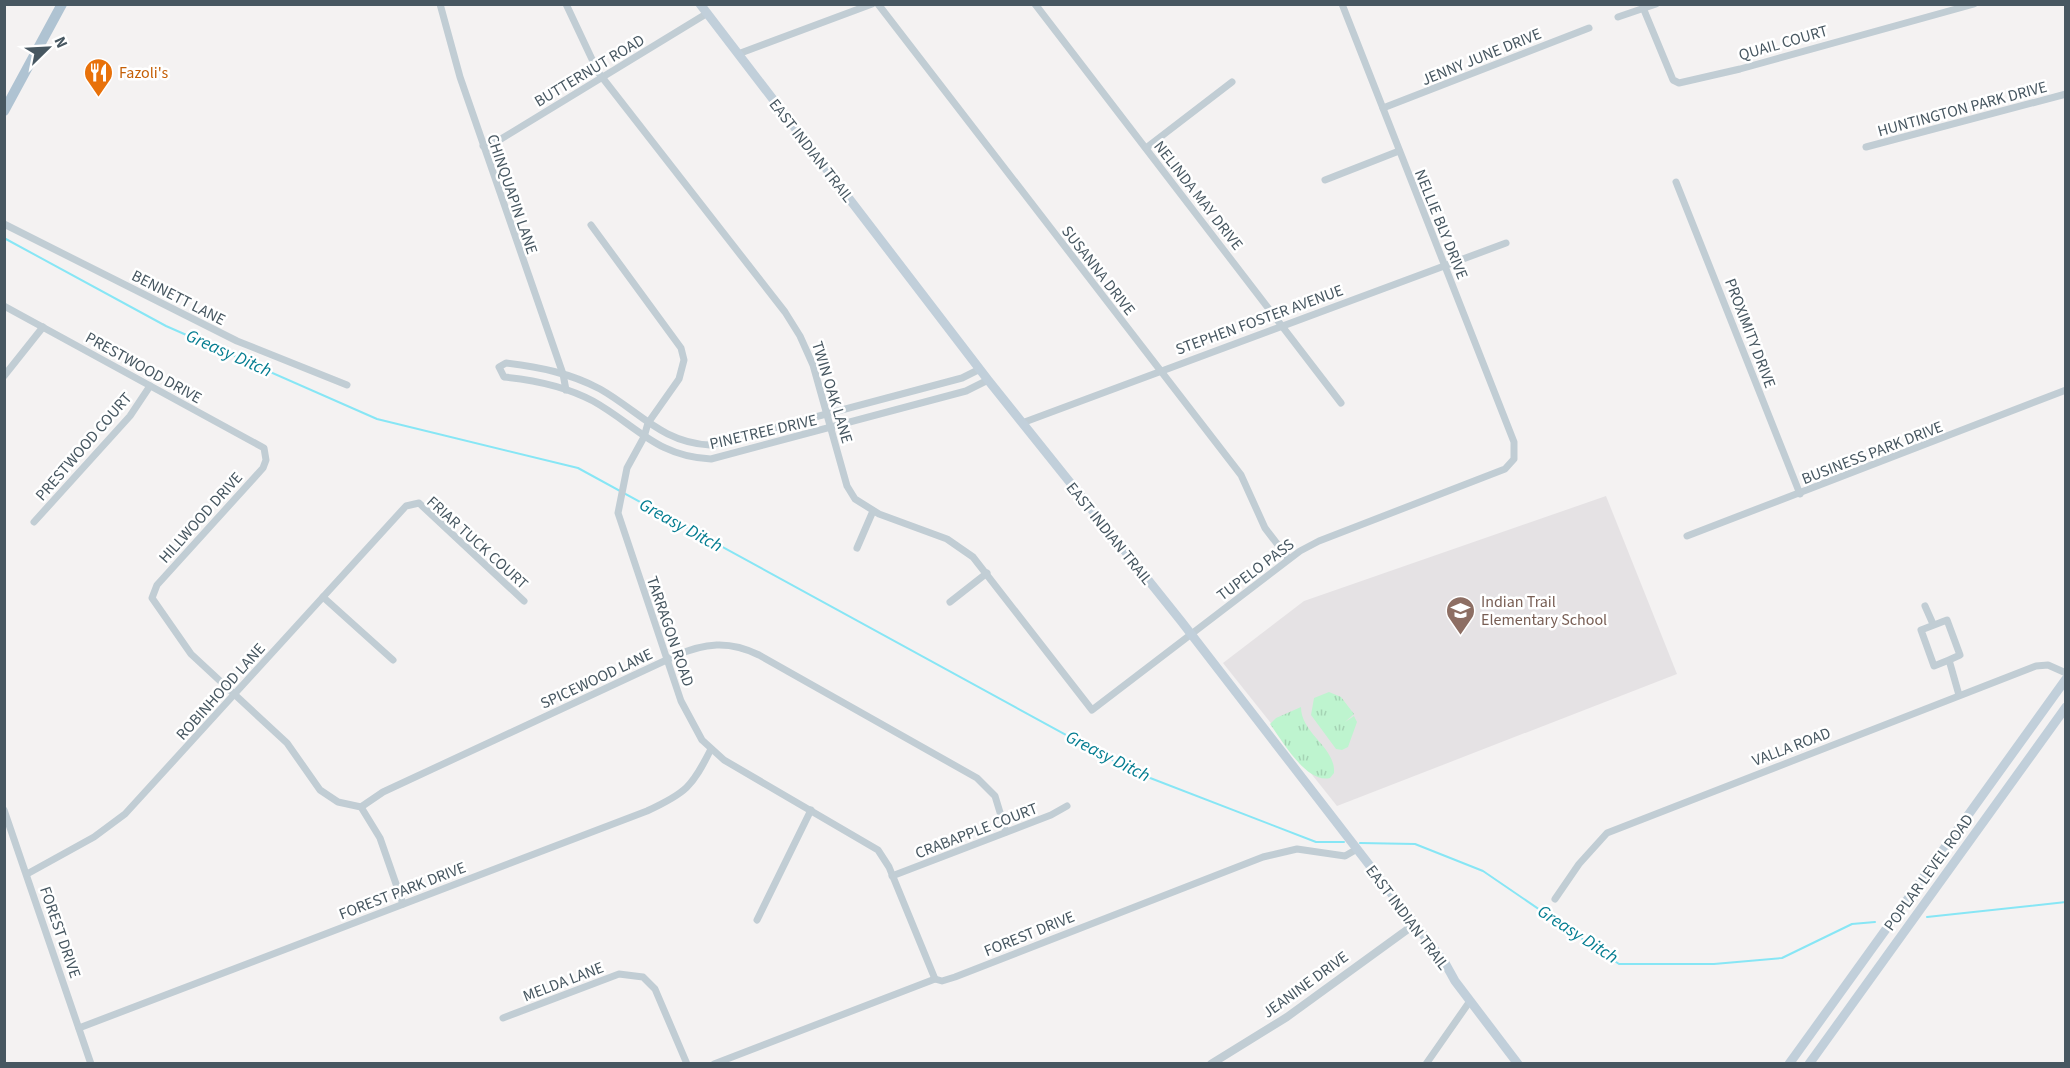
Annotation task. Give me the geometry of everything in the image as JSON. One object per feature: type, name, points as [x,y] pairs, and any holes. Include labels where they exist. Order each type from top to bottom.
[{"type":"main road","points":[[4,111],[62,4]]},
{"type":"main road","name":"EAST INDIAN TRAIL","points":[[700,4],[988,380],[1190,634],[1415,924],[1518,1064]]},
{"type":"main road","name":"POPLAR LEVEL ROAD","points":[[1789,1064],[2066,679]]},
{"type":"main road","name":"POPLAR LEVEL ROAD","points":[[1809,1064],[2066,707]]},
{"type":"street","name":"CHINQUAPIN LANE","points":[[440,4],[460,77],[563,374],[566,390]]},
{"type":"street","name":"TWIN OAK LANE","points":[[566,4],[588,56],[602,77],[785,312],[810,356],[847,486],[855,499],[873,512],[946,539],[973,557],[1092,710]]},
{"type":"street","points":[[738,54],[872,4]]},
{"type":"street","name":"SUSANNA DRIVE","points":[[878,4],[1240,475],[1265,528],[1288,558]]},
{"type":"street","name":"NELINDA MAY DRIVE","points":[[1035,4],[1341,403]]},
{"type":"street","name":"NELLIE BLY DRIVE","points":[[1342,4],[1514,442],[1516,454]]},
{"type":"street","points":[[1618,17],[1656,4]]},
{"type":"street","name":"QUAIL COURT","points":[[1644,10],[1673,80],[1679,83],[1740,69],[1974,4]]},
{"type":"street","name":"BUTTERNUT ROAD","points":[[483,146],[501,139],[706,14]]},
{"type":"street","name":"JENNY JUNE DRIVE","points":[[1383,108],[1589,28]]},
{"type":"street","points":[[1146,148],[1232,82]]},
{"type":"street","name":"HUNTINGTON PARK DRIVE","points":[[1866,147],[2066,94]]},
{"type":"street","points":[[1325,180],[1399,151]]},
{"type":"street","name":"PROXIMITY DRIVE","points":[[1676,182],[1800,494]]},
{"type":"street","name":"BENNETT LANE","points":[[4,224],[237,341],[347,385]]},
{"type":"street","name":"TARRAGON ROAD","points":[[591,225],[681,348],[684,360],[679,379],[648,423],[644,437],[623,478],[620,504],[622,529],[666,661],[688,715],[702,740],[724,760],[874,847],[882,855],[935,979]]},
{"type":"street","name":"STEPHEN FOSTER AVENUE","points":[[1022,423],[1506,243]]},
{"type":"street","name":"PRESTWOOD DRIVE","points":[[4,306],[264,448],[266,456]]},
{"type":"street","points":[[4,376],[43,327]]},
{"type":"street","name":"PINETREE DRIVE","points":[[980,369],[962,378],[710,445],[674,439],[598,388],[563,374],[517,364],[506,363],[499,367],[504,377],[546,383],[605,409],[669,452],[711,459],[966,392],[988,380]]},
{"type":"street","name":"PRESTWOOD COURT","points":[[34,522],[130,416],[150,386]]},
{"type":"street","name":"BUSINESS PARK DRIVE","points":[[1687,536],[2066,390]]},
{"type":"street","name":"TUPELO PASS","points":[[1092,710],[1288,558],[1319,541],[1505,469],[1516,454]]},
{"type":"street","name":"HILLWOOD DRIVE","points":[[236,695],[191,654],[153,601],[152,594],[157,585],[263,468],[266,456]]},
{"type":"street","name":"ROBINHOOD LANE","points":[[27,874],[94,837],[125,814],[406,506],[414,503]]},
{"type":"street","name":"FRIAR TUCK COURT","points":[[414,503],[419,503],[524,601]]},
{"type":"street","points":[[857,548],[873,512]]},
{"type":"street","points":[[950,602],[987,573]]},
{"type":"street","points":[[323,597],[393,660]]},
{"type":"street","points":[[1925,606],[1933,624]]},
{"type":"street","points":[[1947,620],[1960,655],[1934,666],[1921,630],[1933,624],[1947,620]]},
{"type":"street","name":"SPICEWOOD LANE","points":[[361,807],[383,792],[666,661],[695,648],[713,644],[740,647],[759,655],[983,782],[999,804],[1006,832]]},
{"type":"street","points":[[1949,660],[1959,696]]},
{"type":"street","name":"VALLA ROAD","points":[[1555,899],[1579,864],[1607,833],[2036,666],[2048,665],[2066,673]]},
{"type":"street","points":[[236,695],[287,743],[325,795],[338,802],[361,807],[380,838],[403,904]]},
{"type":"street","name":"FOREST PARK DRIVE","points":[[80,1028],[671,800],[691,785],[711,749]]},
{"type":"street","name":"CRABAPPLE COURT","points":[[892,876],[1051,815],[1067,806]]},
{"type":"street","name":"FOREST DRIVE","points":[[4,810],[91,1064]]},
{"type":"street","points":[[757,920],[811,810]]},
{"type":"street","name":"FOREST DRIVE","points":[[714,1064],[935,979],[942,981],[955,977],[1280,852],[1297,849],[1339,856],[1350,854],[1357,849]]},
{"type":"street","name":"JEANINE DRIVE","points":[[1214,1063],[1287,1017],[1415,924]]},
{"type":"street","name":"MELDA LANE","points":[[503,1018],[619,974],[635,974],[649,982],[655,989],[687,1064]]},
{"type":"street","points":[[1426,1064],[1470,1001]]},
{"type":"shaded area","name":"Indian Trail Elementary School","points":[[1606,496],[1677,674],[1337,806],[1223,663],[1304,601]]},
{"type":"green space","points":[[1329,692],[1341,697],[1354,714],[1345,722],[1354,716],[1357,722],[1348,747],[1342,750],[1336,749],[1311,715],[1314,698]]},
{"type":"green space","points":[[1301,707],[1306,725],[1330,756],[1334,773],[1330,778],[1313,775],[1304,768],[1270,724],[1276,718]]},
{"type":"waterway","name":"Greasy Ditch","points":[[4,238],[166,326],[377,419],[578,468],[1132,771],[1316,842],[1344,842]]},
{"type":"waterway","name":"Greasy Ditch","points":[[1360,843],[1415,844],[1483,871],[1619,964],[1714,964],[1782,958],[1852,924],[1875,922]]},
{"type":"waterway","name":"Greasy Ditch","points":[[1927,917],[2066,902]]},
{"type":"place","name":"Fazoli's","points":[[98,98]]},
{"type":"place","name":"Indian Trail Elementary School","points":[[1460,636]]}]
